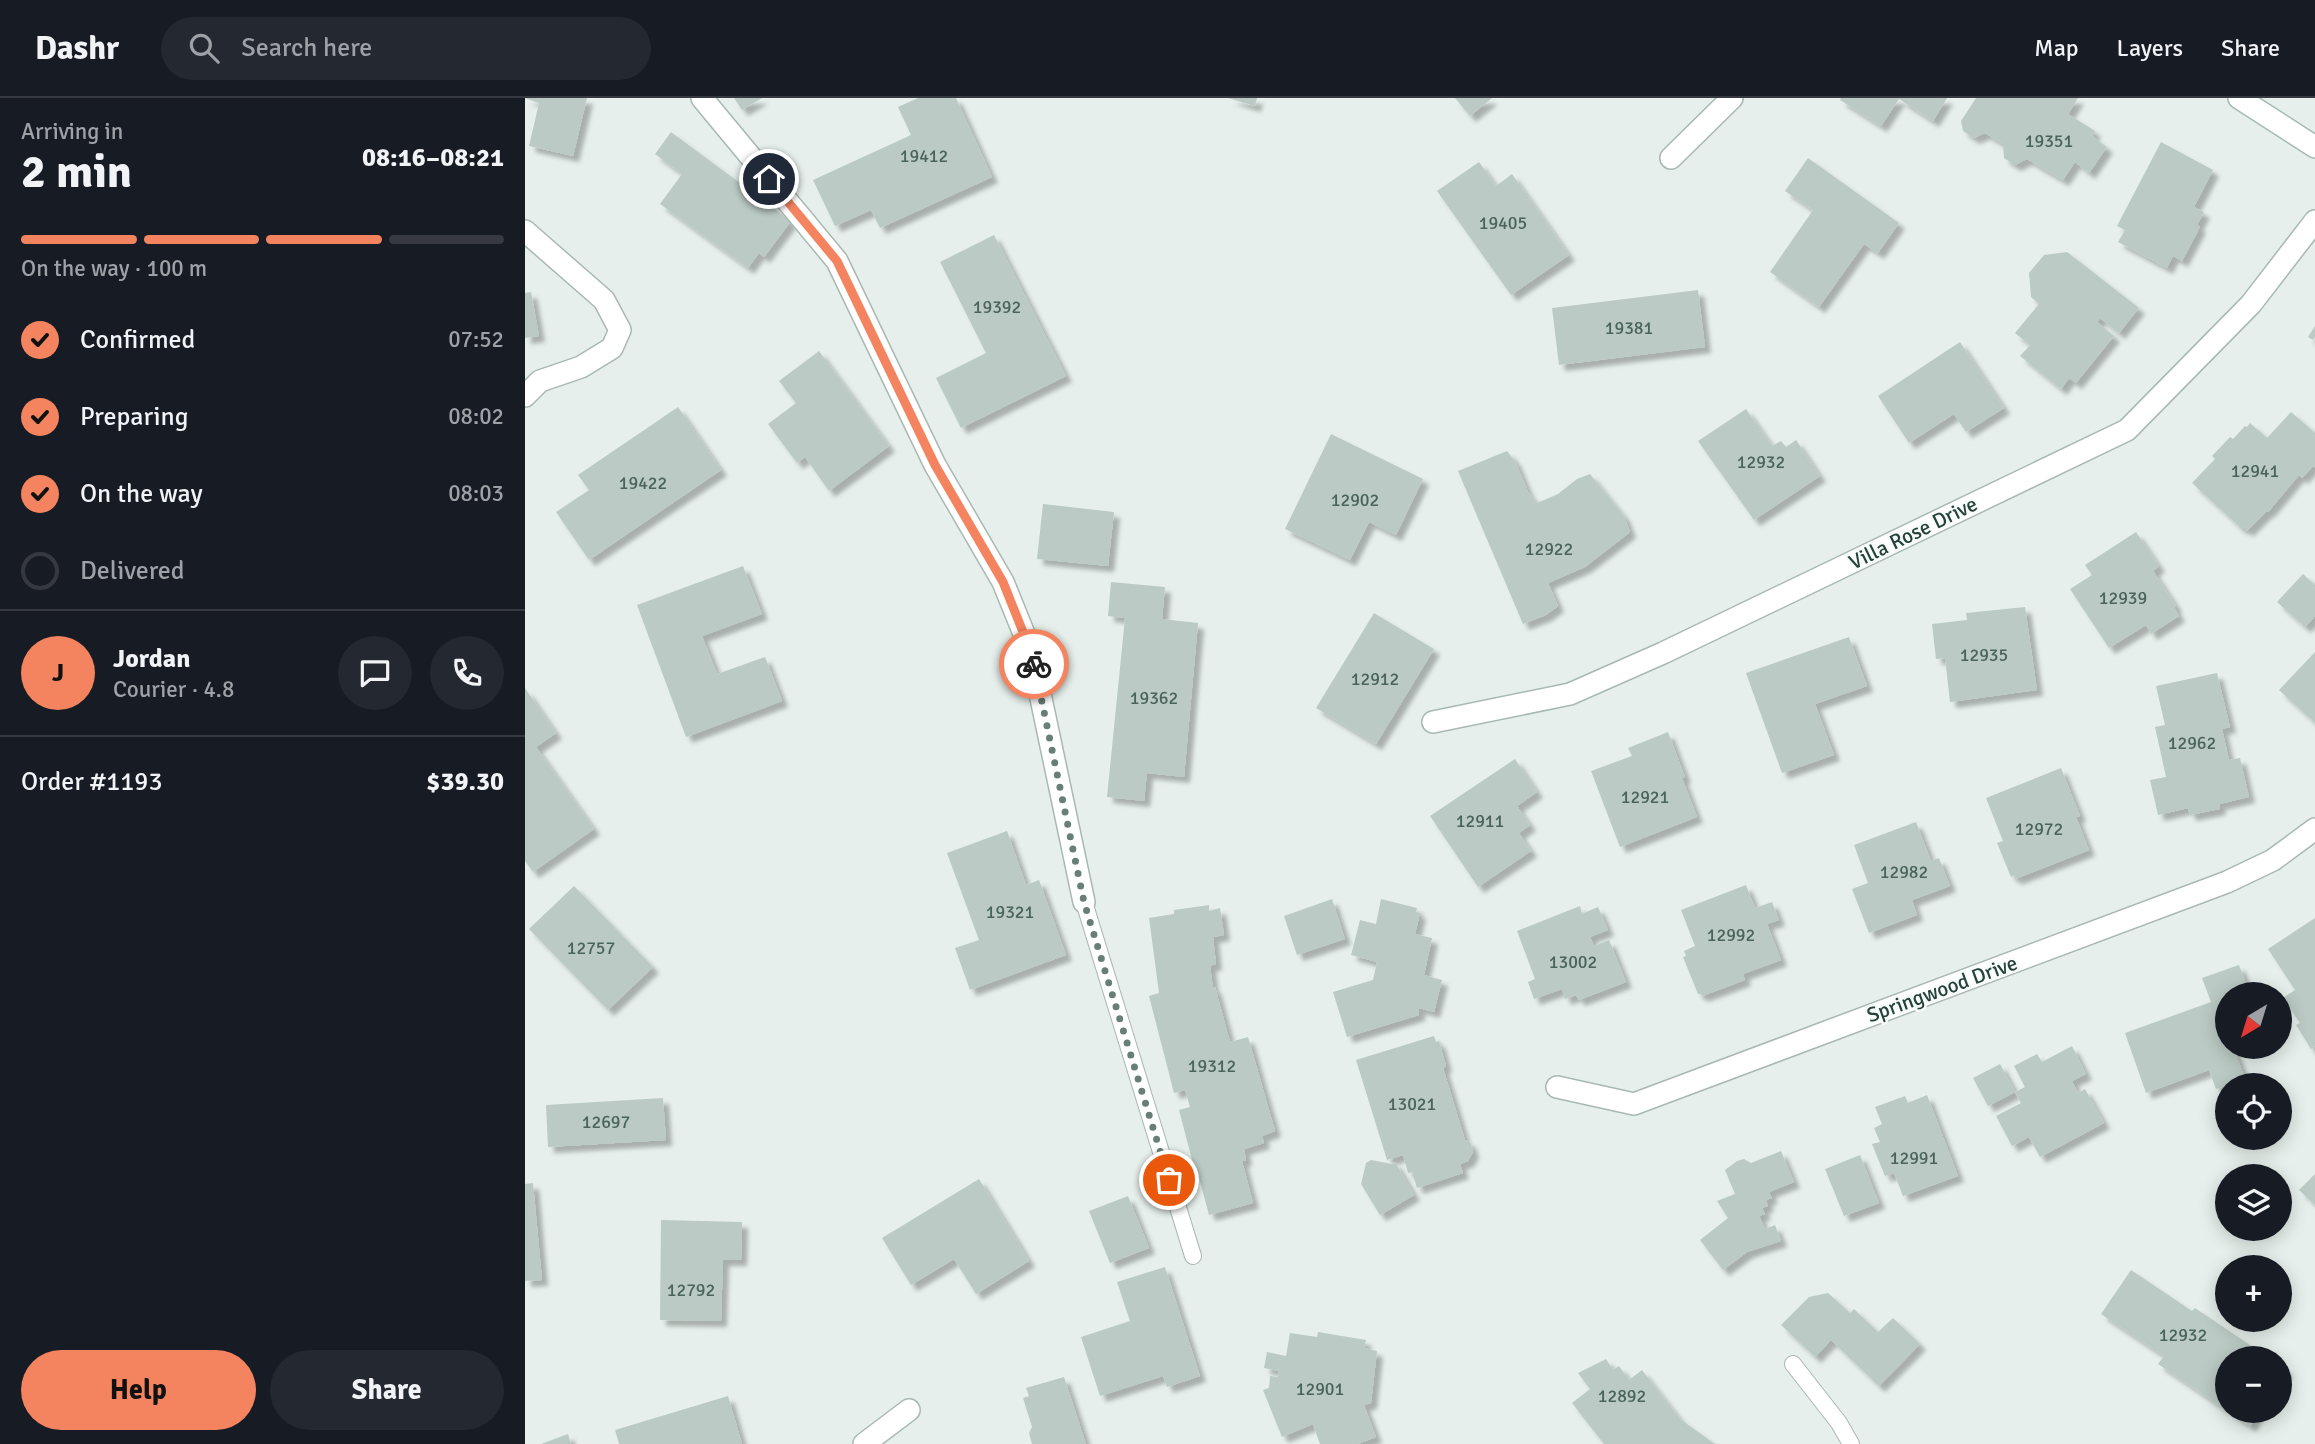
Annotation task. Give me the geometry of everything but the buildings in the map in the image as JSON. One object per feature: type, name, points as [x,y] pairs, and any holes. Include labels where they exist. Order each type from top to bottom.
[{"type":"street","points":[[702,98],[837,261],[935,465],[1003,582],[1031,652],[1084,902]]},
{"type":"street","points":[[1671,158],[1732,98]]},
{"type":"street","points":[[2239,98],[2315,147]]},
{"type":"street","name":"Villa Rose Drive","points":[[1433,722],[1570,694],[1663,653],[2127,430],[2251,303],[2315,221]]},
{"type":"street","points":[[525,231],[604,300],[620,330],[612,348],[581,367],[540,381],[525,396]]},
{"type":"street","name":"Springwood Drive","points":[[1557,1087],[1634,1104],[2227,882],[2273,860],[2315,829]]},
{"type":"street","points":[[864,1444],[909,1410]]},
{"type":"lane","points":[[1084,902],[1193,1256]]},
{"type":"lane","points":[[1793,1364],[1839,1423],[1851,1444]]},
{"type":"way so far","points":[[1034,664],[1084,902],[1169,1180]]},
{"type":"route","points":[[769,179],[837,261],[935,465],[1003,582],[1034,664]]}]
